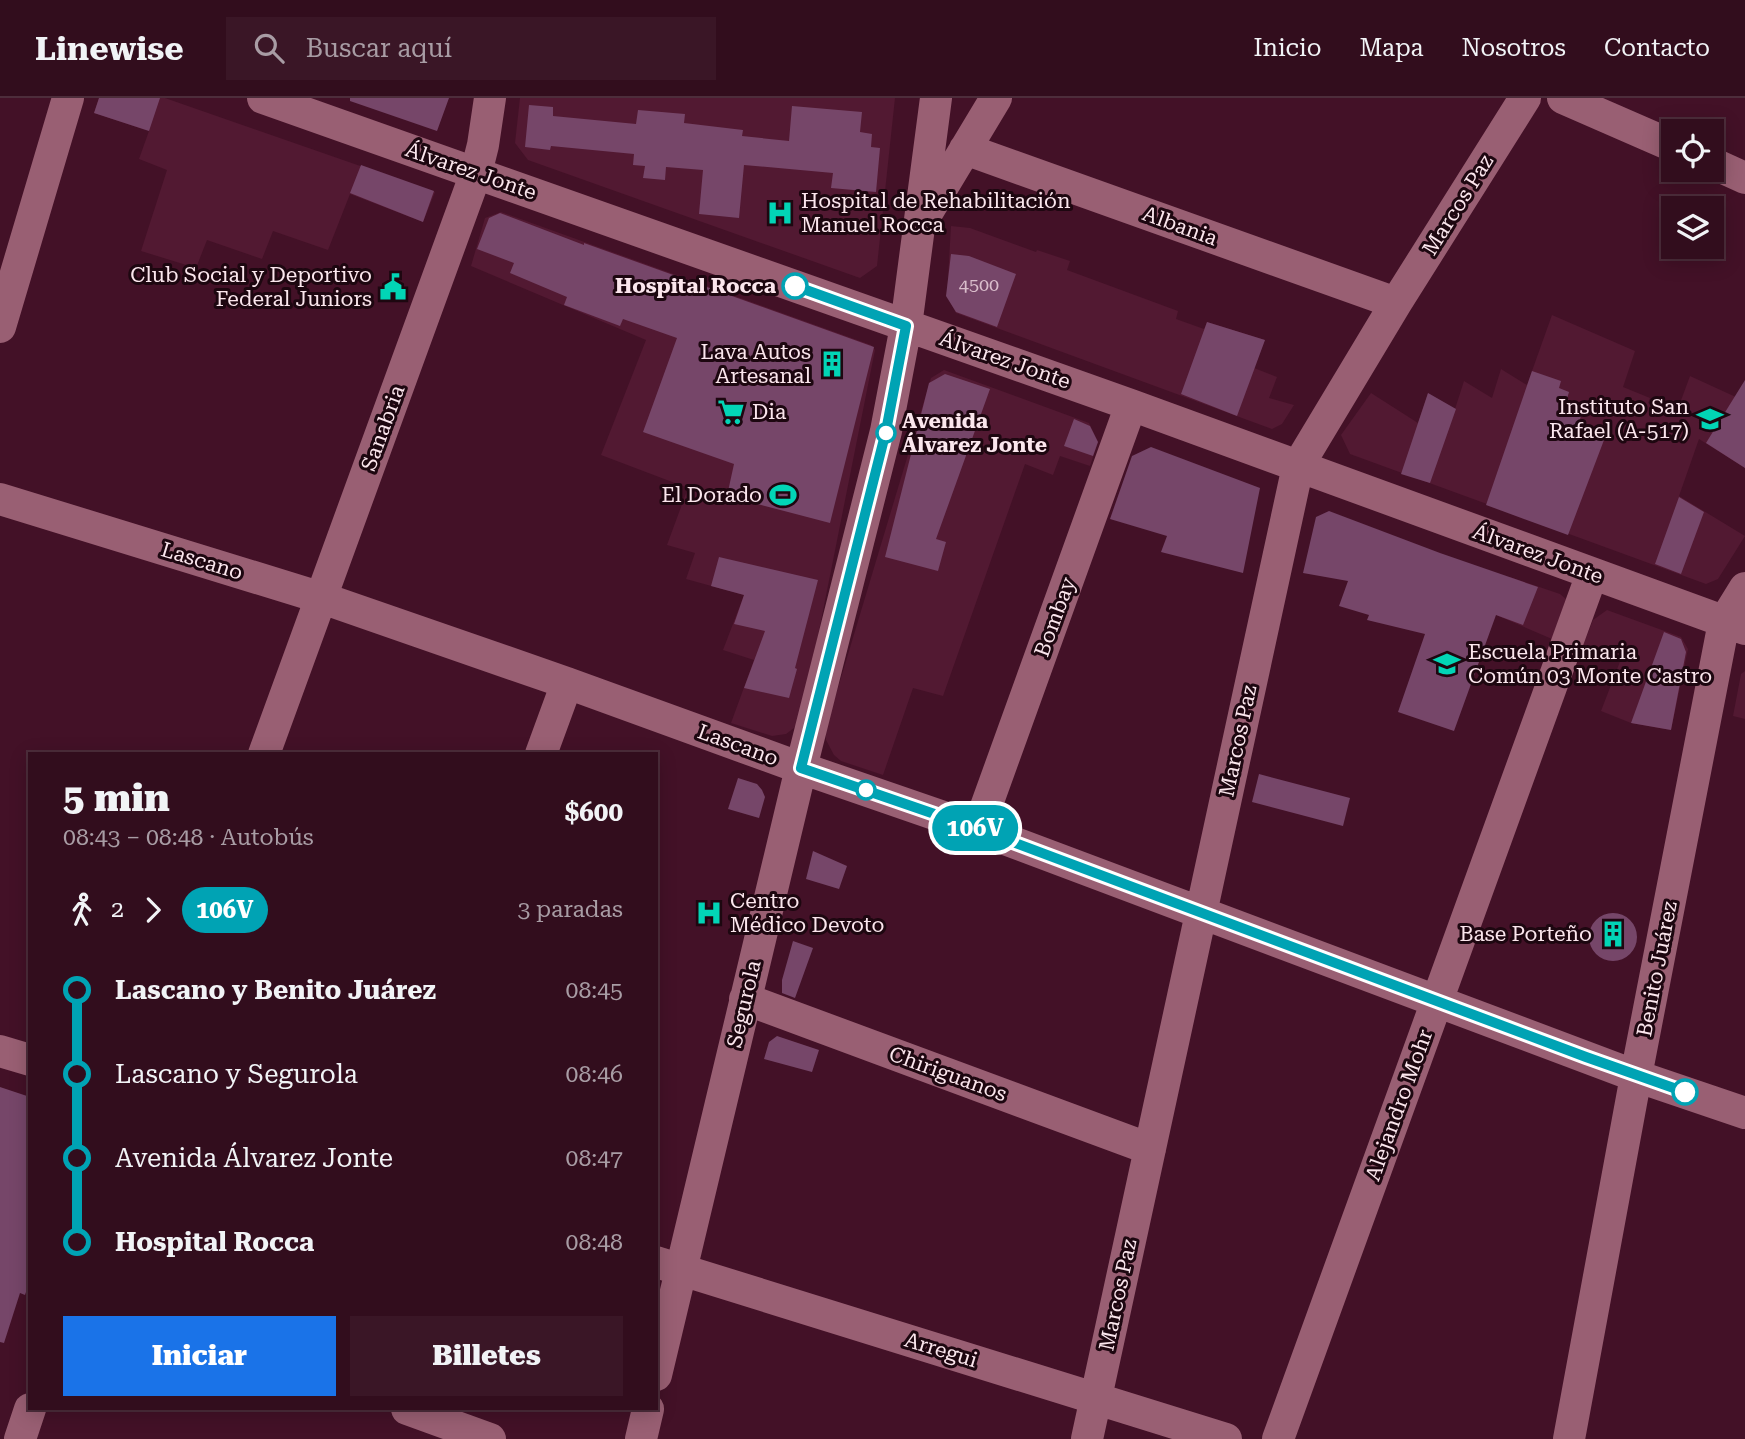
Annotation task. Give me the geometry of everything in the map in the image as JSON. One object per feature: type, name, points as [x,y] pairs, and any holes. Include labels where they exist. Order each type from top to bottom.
[{"type":"street","points":[[0,327],[68,98]]},
{"type":"street","name":"Álvarez Jonte","points":[[263,98],[1131,405],[1735,626]]},
{"type":"street","name":"Sanabria","points":[[265,752],[475,173],[483,145],[490,98]]},
{"type":"street","name":"Segurola","points":[[658,1358],[669,1266],[746,999],[886,431],[906,326],[936,98]]},
{"type":"street","points":[[920,224],[996,98]]},
{"type":"street","name":"Marcos Paz","points":[[1087,1439],[1298,466],[1396,303],[1525,98]]},
{"type":"street","points":[[1563,98],[1661,141]]},
{"type":"street","name":"Albania","points":[[965,149],[1396,303]]},
{"type":"street","points":[[1724,168],[1745,178]]},
{"type":"street","name":"Bombay","points":[[978,829],[1131,405]]},
{"type":"street","name":"Lascano","points":[[0,499],[322,598],[567,683],[978,829],[1636,1076],[1745,1113]]},
{"type":"street","name":"Alejandro Mohr","points":[[1278,1439],[1592,574]]},
{"type":"street","name":"Benito Juárez","points":[[1569,1439],[1636,1076],[1745,587]]},
{"type":"street","points":[[542,752],[567,683]]},
{"type":"street","name":"Chiriguanos","points":[[746,999],[1150,1149]]},
{"type":"street","points":[[0,1051],[28,1059]]},
{"type":"street","name":"Arregui","points":[[669,1266],[1226,1439]]},
{"type":"street","points":[[20,1439],[30,1410]]},
{"type":"street","points":[[410,1410],[490,1439]]},
{"type":"street","points":[[640,1439],[648,1410]]},
{"type":"shaded area","points":[[99,98],[165,98],[435,192],[423,222],[350,194],[328,250],[273,231],[262,259],[207,240],[196,268],[141,251],[167,170],[139,159],[149,131],[94,113]]},
{"type":"shaded area","name":"Hospital de Rehabilitación Manuel Rocca","points":[[520,98],[895,98],[877,266],[860,278],[528,160],[515,143]]},
{"type":"shaded area","points":[[501,212],[871,345],[875,350],[802,716],[786,734],[772,736],[731,723],[754,660],[723,650],[744,595],[686,579],[695,553],[667,545],[688,488],[601,455],[646,340],[471,266],[485,218]]},
{"type":"shaded area","points":[[951,226],[970,228],[1036,252],[1037,250],[1070,261],[1067,270],[1178,311],[1176,319],[1204,329],[1207,322],[1265,340],[1254,368],[1277,377],[1269,398],[1294,405],[1282,424],[1272,429],[956,313],[947,296]]},
{"type":"shaded area","points":[[1552,315],[1635,351],[1623,387],[1650,398],[1648,403],[1676,414],[1690,376],[1738,398],[1745,468],[1699,439],[1679,496],[1745,536],[1718,579],[1706,584],[1350,454],[1341,435],[1371,393],[1418,423],[1428,393],[1455,409],[1464,381],[1492,398],[1501,369],[1527,385]]},
{"type":"shaded area","points":[[944,370],[1089,423],[1098,442],[1090,466],[1060,456],[1053,475],[1025,464],[943,696],[913,688],[883,775],[841,761],[834,755],[826,740],[825,731],[931,378]]},
{"type":"shaded area","points":[[1510,577],[1560,594],[1566,599],[1552,639],[1496,615]]},
{"type":"shaded area","points":[[1607,610],[1681,637],[1688,649],[1671,730],[1631,723],[1601,711],[1621,659],[1583,645],[1593,620]]},
{"type":"shaded area","points":[[1745,671],[1745,719],[1733,716],[1741,674]]},
{"type":"building","points":[[99,98],[160,98],[149,131],[94,113]]},
{"type":"building","points":[[350,98],[449,98],[437,131],[350,101]]},
{"type":"building","points":[[529,105],[553,107],[553,116],[636,124],[638,110],[685,114],[684,123],[743,130],[742,136],[789,141],[792,106],[862,112],[860,132],[872,134],[871,147],[880,148],[876,192],[831,188],[833,173],[744,165],[739,218],[699,214],[703,170],[666,167],[665,180],[643,178],[645,166],[633,165],[634,154],[551,146],[550,150],[525,147]]},
{"type":"building","points":[[361,165],[434,191],[423,222],[350,193]]},
{"type":"building","points":[[500,213],[874,347],[830,523],[727,496],[734,464],[643,432],[677,338],[623,319],[620,326],[564,305],[567,297],[510,273],[514,263],[477,249],[489,218]]},
{"type":"building","points":[[951,254],[969,256],[1016,274],[997,327],[956,312],[946,296]]},
{"type":"building","points":[[1207,322],[1265,340],[1237,416],[1181,394]]},
{"type":"building","points":[[1532,371],[1561,381],[1559,388],[1569,392],[1567,399],[1584,406],[1577,429],[1604,440],[1568,535],[1486,505]]},
{"type":"building","points":[[945,374],[990,389],[936,539],[946,542],[938,571],[885,557],[929,383]]},
{"type":"building","points":[[1745,380],[1745,468],[1706,443]]},
{"type":"building","points":[[1428,393],[1456,409],[1430,483],[1401,474]]},
{"type":"building","points":[[1074,419],[1090,426],[1098,442],[1093,456],[1064,446]]},
{"type":"building","points":[[1151,447],[1260,488],[1243,573],[1161,552],[1167,536],[1110,519],[1132,456]]},
{"type":"building","points":[[1679,497],[1704,512],[1681,574],[1655,564]]},
{"type":"building","points":[[1329,511],[1538,587],[1523,625],[1496,615],[1454,731],[1398,712],[1425,634],[1367,620],[1369,615],[1339,606],[1348,581],[1303,573],[1316,517]]},
{"type":"building","points":[[719,557],[818,580],[789,698],[744,688],[765,631],[734,624],[744,595],[711,586]]},
{"type":"building","points":[[1664,632],[1681,639],[1686,652],[1671,730],[1631,723]]},
{"type":"building","points":[[1259,774],[1350,798],[1343,826],[1252,802]]},
{"type":"building","points":[[738,778],[757,784],[762,790],[765,797],[759,818],[728,809]]},
{"type":"building","points":[[813,851],[847,866],[839,889],[806,879]]},
{"type":"building","name":"Base Porteño","points":[[1613,913],[1630,920],[1637,937],[1630,954],[1613,961],[1596,954],[1589,937],[1596,920]]},
{"type":"building","points":[[793,941],[813,948],[795,998],[782,993],[782,980]]},
{"type":"building","points":[[777,1036],[819,1050],[812,1072],[764,1059],[769,1042]]},
{"type":"building","points":[[0,1087],[28,1096],[28,1286],[25,1295],[20,1293],[4,1343],[0,1342]]},
{"type":"bus line","name":"106V","points":[[795,286],[906,326],[886,431],[801,768],[978,829],[1685,1092]]},
{"type":"place","name":"Hospital de Rehabilitación Manuel Rocca","points":[[780,213]]},
{"type":"place","name":"Hospital Rocca","points":[[795,286]]},
{"type":"place","name":"Club Social y Deportivo Federal Juniors","points":[[393,287]]},
{"type":"place","name":"Lava Autos Artesanal","points":[[832,364]]},
{"type":"place","name":"Dia","points":[[731,412]]},
{"type":"place","name":"Instituto San Rafael (A-517)","points":[[1710,419]]},
{"type":"place","name":"Avenida Álvarez Jonte","points":[[886,433]]},
{"type":"place","name":"El Dorado","points":[[783,495]]},
{"type":"place","name":"Escuela Primaria Común 03 Monte Castro","points":[[1447,664]]},
{"type":"place","name":"Centro Médico Devoto","points":[[709,913]]},
{"type":"place","name":"Base Porteño","points":[[1613,934]]}]
